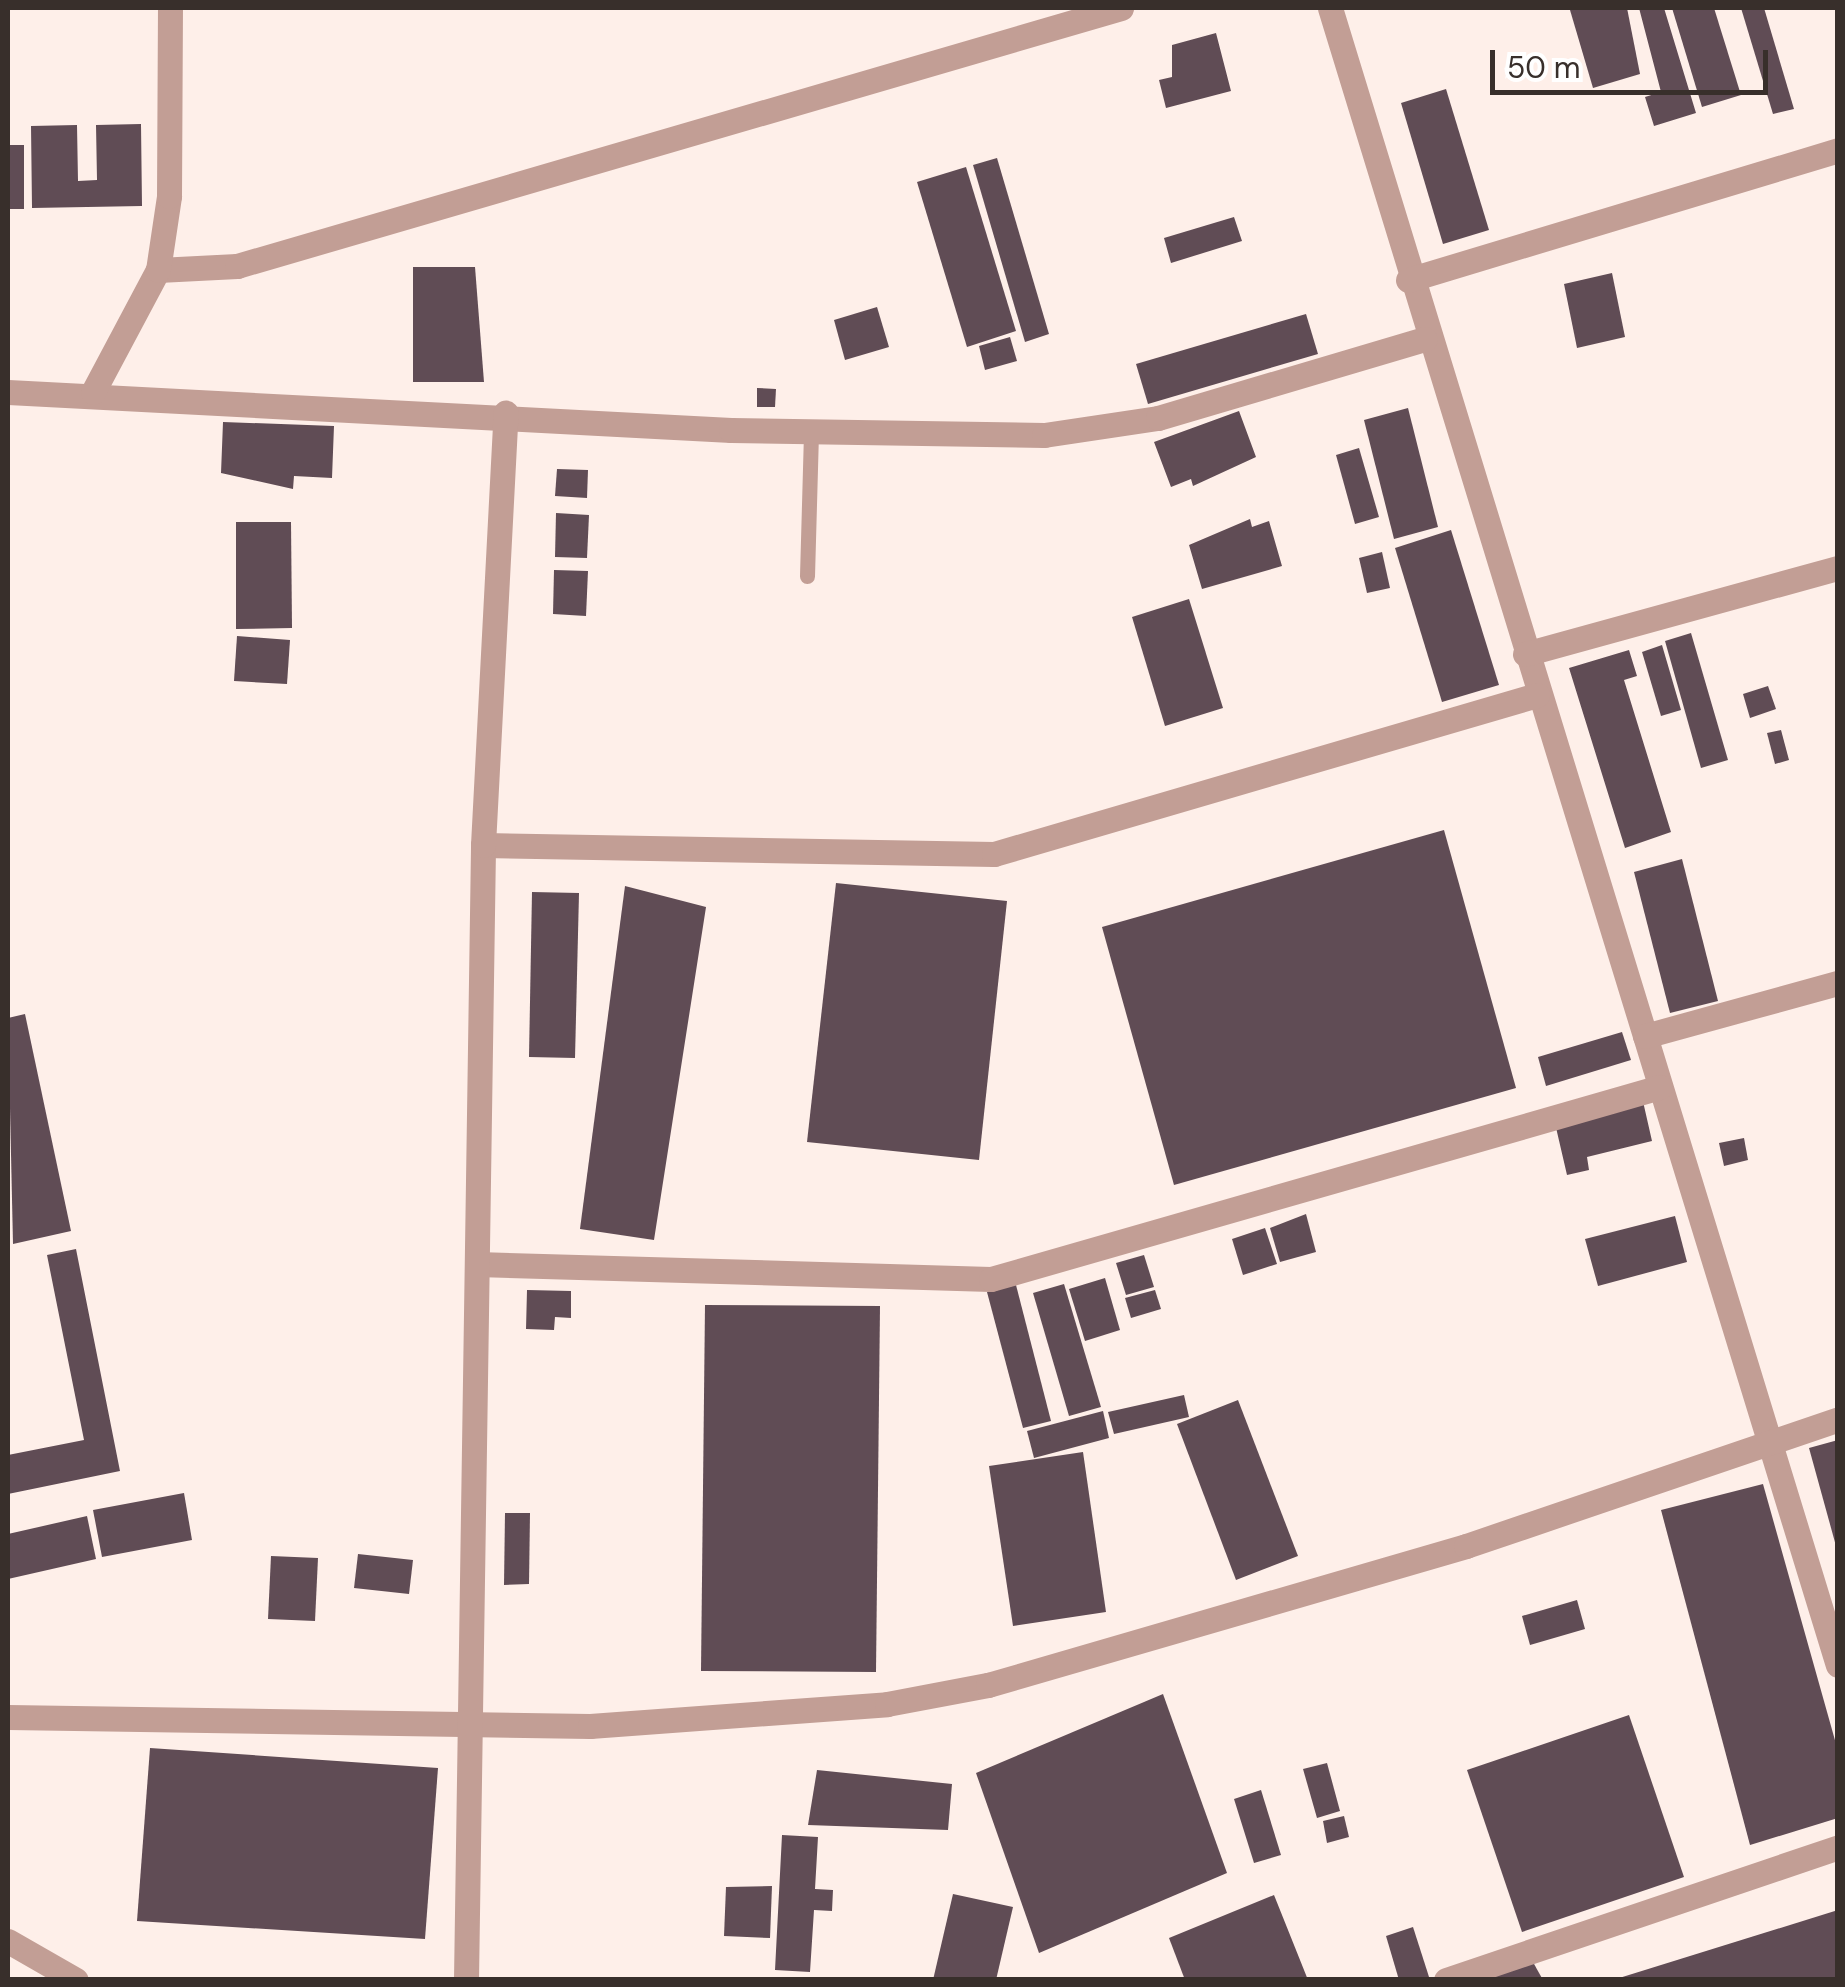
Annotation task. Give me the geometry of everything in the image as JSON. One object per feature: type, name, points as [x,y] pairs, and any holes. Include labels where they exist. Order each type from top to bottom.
[{"type":"street","points":[[93,392],[158,270],[169,196],[170,8]]},
{"type":"street","points":[[158,270],[237,266],[1121,8]]},
{"type":"street","points":[[1330,8],[1426,339],[1645,1036],[1762,1441],[1838,1665]]},
{"type":"street","points":[[1408,280],[1838,150]]},
{"type":"street","points":[[8,392],[93,392],[811,431],[1044,435],[1158,418],[1426,339]]},
{"type":"street","points":[[466,1980],[473,1726],[483,845],[506,413]]},
{"type":"street","points":[[1525,654],[1838,568]]},
{"type":"street","points":[[483,845],[994,854],[1537,695]]},
{"type":"street","points":[[1645,1036],[1838,983]]},
{"type":"street","points":[[477,1264],[990,1279],[1660,1087]]},
{"type":"street","points":[[8,1717],[473,1726],[887,1704],[988,1684],[1466,1546],[1762,1441],[1838,1419]]},
{"type":"street","points":[[1446,1980],[1838,1847]]},
{"type":"street","points":[[8,1941],[76,1980]]},
{"type":"lane","points":[[808,576],[811,431]]},
{"type":"building","points":[[1627,8],[1640,74],[1593,88],[1570,10]]},
{"type":"building","points":[[1639,8],[1664,8],[1696,113],[1654,126],[1645,97],[1661,92]]},
{"type":"building","points":[[1672,8],[1714,8],[1741,95],[1702,107]]},
{"type":"building","points":[[1741,8],[1764,8],[1794,109],[1773,114]]},
{"type":"building","points":[[1216,33],[1231,91],[1166,108],[1159,80],[1172,77],[1172,45]]},
{"type":"building","points":[[1446,89],[1489,230],[1443,244],[1401,103]]},
{"type":"building","points":[[141,124],[142,206],[32,208],[31,126],[77,125],[78,181],[97,180],[96,125]]},
{"type":"building","points":[[8,145],[24,145],[24,209],[8,209]]},
{"type":"building","points":[[997,158],[1049,334],[1025,342],[973,165]]},
{"type":"building","points":[[966,167],[1016,331],[967,347],[917,182]]},
{"type":"building","points":[[1234,217],[1242,241],[1171,263],[1164,238]]},
{"type":"building","points":[[413,267],[475,267],[484,382],[413,382]]},
{"type":"building","points":[[1612,273],[1625,337],[1577,348],[1564,284]]},
{"type":"building","points":[[877,307],[889,347],[845,360],[834,320]]},
{"type":"building","points":[[1306,314],[1318,354],[1148,404],[1136,364]]},
{"type":"building","points":[[1010,337],[1017,361],[985,370],[979,346]]},
{"type":"building","points":[[757,388],[776,389],[775,407],[757,407]]},
{"type":"building","points":[[1408,408],[1438,527],[1394,539],[1364,420]]},
{"type":"building","points":[[1239,411],[1256,457],[1193,486],[1191,479],[1171,487],[1154,442]]},
{"type":"building","points":[[223,422],[334,426],[332,478],[294,476],[293,489],[221,473]]},
{"type":"building","points":[[1359,448],[1379,517],[1355,524],[1336,455]]},
{"type":"building","points":[[557,469],[588,470],[587,498],[555,496]]},
{"type":"building","points":[[556,513],[589,515],[587,558],[555,557]]},
{"type":"building","points":[[1250,519],[1252,527],[1269,521],[1282,566],[1202,589],[1189,545]]},
{"type":"building","points":[[236,522],[291,522],[292,628],[236,629]]},
{"type":"building","points":[[1451,530],[1499,685],[1442,702],[1395,548]]},
{"type":"building","points":[[1382,552],[1390,588],[1367,593],[1359,558]]},
{"type":"building","points":[[554,570],[588,571],[586,616],[553,614]]},
{"type":"building","points":[[1189,599],[1223,708],[1165,726],[1132,617]]},
{"type":"building","points":[[1691,633],[1728,760],[1701,768],[1665,641]]},
{"type":"building","points":[[237,636],[290,640],[287,684],[234,681]]},
{"type":"building","points":[[1662,645],[1681,710],[1661,716],[1642,652]]},
{"type":"building","points":[[1629,650],[1637,676],[1624,680],[1671,832],[1625,848],[1569,668]]},
{"type":"building","points":[[1768,686],[1776,709],[1750,718],[1743,694]]},
{"type":"building","points":[[1781,730],[1789,760],[1775,764],[1767,733]]},
{"type":"building","points":[[1444,830],[1516,1088],[1174,1185],[1102,927]]},
{"type":"building","points":[[1682,859],[1718,1001],[1670,1013],[1634,872]]},
{"type":"building","points":[[836,883],[1007,901],[979,1160],[807,1142]]},
{"type":"building","points":[[625,886],[706,907],[654,1240],[580,1229]]},
{"type":"building","points":[[532,892],[579,893],[575,1058],[529,1057]]},
{"type":"building","points":[[25,1014],[71,1231],[13,1244],[8,1018]]},
{"type":"building","points":[[1622,1032],[1631,1060],[1546,1086],[1538,1057]]},
{"type":"building","points":[[1642,1097],[1652,1141],[1587,1157],[1589,1170],[1567,1175],[1554,1119]]},
{"type":"building","points":[[1744,1138],[1748,1160],[1724,1166],[1719,1143]]},
{"type":"building","points":[[1306,1214],[1316,1252],[1280,1262],[1270,1228]]},
{"type":"building","points":[[1675,1216],[1687,1262],[1598,1286],[1585,1239]]},
{"type":"building","points":[[1265,1228],[1277,1264],[1243,1275],[1232,1239]]},
{"type":"building","points":[[76,1249],[120,1471],[8,1494],[8,1455],[84,1440],[47,1255]]},
{"type":"building","points":[[1144,1255],[1154,1287],[1126,1295],[1116,1263]]},
{"type":"building","points":[[1105,1278],[1120,1330],[1085,1341],[1069,1289]]},
{"type":"building","points":[[1064,1284],[1101,1407],[1069,1416],[1033,1293]]},
{"type":"building","points":[[1016,1285],[1051,1421],[1023,1428],[987,1292]]},
{"type":"building","points":[[527,1290],[571,1291],[571,1318],[555,1317],[554,1330],[526,1329]]},
{"type":"building","points":[[1155,1290],[1161,1309],[1131,1318],[1125,1298]]},
{"type":"building","points":[[705,1305],[880,1306],[876,1672],[701,1671]]},
{"type":"building","points":[[1184,1395],[1189,1417],[1114,1434],[1108,1412]]},
{"type":"building","points":[[1238,1400],[1298,1556],[1236,1580],[1177,1424]]},
{"type":"building","points":[[1103,1411],[1109,1438],[1034,1458],[1027,1431]]},
{"type":"building","points":[[1838,1440],[1838,1546],[1836,1546],[1809,1448]]},
{"type":"building","points":[[1083,1452],[1106,1612],[1013,1626],[989,1466]]},
{"type":"building","points":[[1763,1484],[1838,1751],[1838,1818],[1750,1845],[1661,1510]]},
{"type":"building","points":[[184,1493],[192,1540],[102,1557],[93,1510]]},
{"type":"building","points":[[505,1513],[530,1513],[529,1584],[504,1585]]},
{"type":"building","points":[[87,1516],[96,1559],[8,1579],[8,1534]]},
{"type":"building","points":[[358,1554],[413,1560],[409,1594],[354,1588]]},
{"type":"building","points":[[271,1556],[318,1558],[315,1621],[268,1619]]},
{"type":"building","points":[[1577,1600],[1585,1629],[1530,1645],[1522,1616]]},
{"type":"building","points":[[1163,1694],[1227,1873],[1039,1953],[976,1773]]},
{"type":"building","points":[[1629,1715],[1684,1877],[1522,1932],[1467,1770]]},
{"type":"building","points":[[150,1748],[438,1768],[425,1939],[137,1921]]},
{"type":"building","points":[[1327,1763],[1340,1811],[1317,1818],[1303,1769]]},
{"type":"building","points":[[817,1770],[952,1784],[948,1830],[808,1825]]},
{"type":"building","points":[[1261,1790],[1281,1855],[1254,1863],[1234,1799]]},
{"type":"building","points":[[1344,1816],[1349,1837],[1327,1843],[1323,1821]]},
{"type":"building","points":[[782,1835],[818,1837],[815,1889],[833,1890],[832,1911],[814,1910],[810,1972],[775,1970]]},
{"type":"building","points":[[772,1886],[770,1938],[724,1936],[726,1887]]},
{"type":"building","points":[[953,1894],[1013,1907],[996,1980],[933,1980]]},
{"type":"building","points":[[1274,1895],[1308,1980],[1185,1980],[1169,1938]]},
{"type":"building","points":[[1838,1910],[1838,1980],[1616,1980],[1616,1979]]},
{"type":"building","points":[[1413,1927],[1430,1980],[1399,1980],[1386,1936]]},
{"type":"building","points":[[1529,1955],[1543,1980],[1487,1980]]}]
